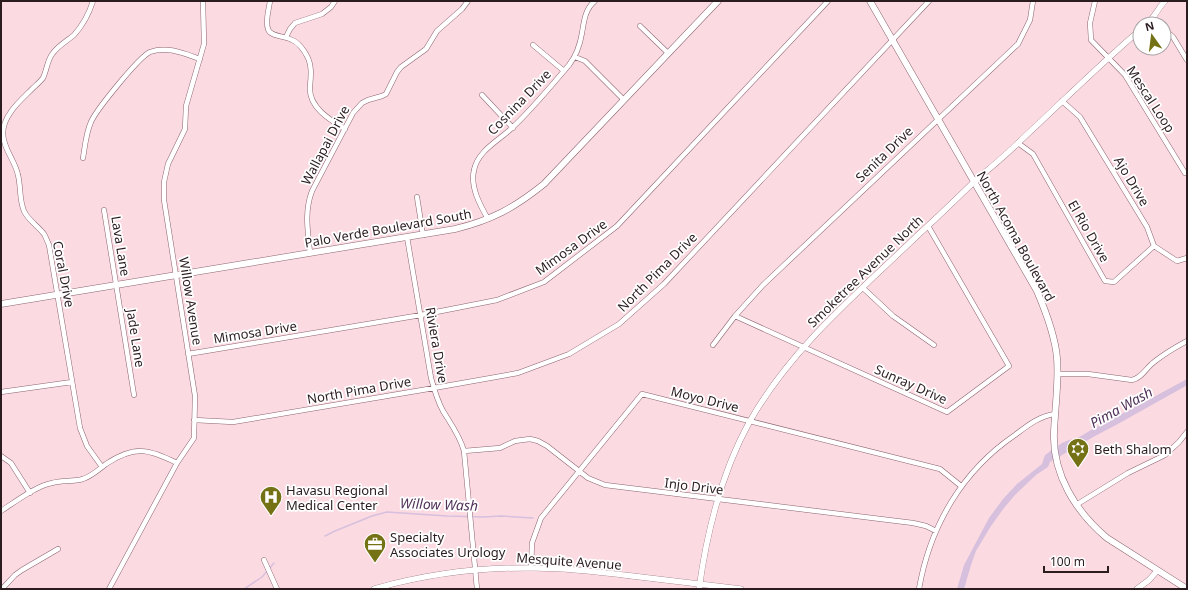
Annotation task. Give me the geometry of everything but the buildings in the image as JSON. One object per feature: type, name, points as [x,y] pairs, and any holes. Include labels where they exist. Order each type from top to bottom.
[{"type":"main road","name":"Palo Verde Boulevard South","points":[[1,304],[423,235],[455,229],[503,213],[544,184],[718,1]]},
{"type":"main road","name":"North Acoma Boulevard","points":[[870,1],[1037,291],[1044,308],[1057,358],[1058,374],[1054,433],[1057,462],[1068,492],[1076,505],[1095,528],[1106,538],[1187,589]]},
{"type":"street","name":"Coral Drive","points":[[93,1],[85,21],[73,35],[54,51],[49,58],[42,79],[21,100],[6,119],[3,133],[4,142],[18,176],[20,200],[25,212],[44,234],[49,245],[72,382],[83,437],[86,446],[102,467]]},
{"type":"street","name":"Willow Avenue","points":[[109,589],[177,463],[194,438],[195,396],[164,200],[164,182],[168,164],[185,129],[186,106],[204,44],[203,1]]},
{"type":"street","points":[[270,1],[267,28],[269,32],[293,40],[307,56],[311,72],[310,94],[312,101],[328,119],[345,129]]},
{"type":"street","points":[[286,37],[295,23],[322,14],[331,7],[335,1]]},
{"type":"street","name":"Wallapai Drive","points":[[310,253],[307,222],[309,200],[312,191],[356,108],[368,100],[386,94],[401,67],[426,49],[437,31],[462,9],[468,1]]},
{"type":"street","name":"Cosnina Drive","points":[[488,219],[480,205],[473,178],[474,169],[478,160],[484,152],[513,128],[575,57],[582,34],[585,15],[595,1]]},
{"type":"street","name":"Mimosa Drive","points":[[188,354],[421,316],[497,300],[544,282],[617,226],[828,1]]},
{"type":"street","name":"North Pima Drive","points":[[194,420],[233,422],[434,388],[518,373],[569,354],[619,324],[664,284],[928,1]]},
{"type":"street","name":"Senita Drive","points":[[713,345],[762,285],[1018,44],[1030,20],[1033,1]]},
{"type":"street","name":"Mescal Loop","points":[[1095,1],[1090,23],[1090,40],[1125,75],[1185,174],[1187,172]]},
{"type":"street","points":[[1154,16],[1165,1]]},
{"type":"street","points":[[640,26],[668,53]]},
{"type":"street","points":[[1172,36],[1187,60]]},
{"type":"street","name":"Smoketree Avenue North","points":[[700,587],[708,533],[717,500],[737,447],[750,422],[776,382],[803,347],[823,326],[974,182],[1018,144],[1062,101],[1132,37]]},
{"type":"street","points":[[533,45],[564,71]]},
{"type":"street","points":[[83,158],[85,143],[91,121],[143,56],[166,49],[200,59]]},
{"type":"street","points":[[575,57],[585,61],[624,100]]},
{"type":"street","points":[[482,95],[513,128]]},
{"type":"street","name":"Ajo Drive","points":[[1062,101],[1080,117],[1147,227],[1154,246]]},
{"type":"street","name":"El Rio Drive","points":[[1018,144],[1033,154],[1105,281],[1114,282],[1154,246]]},
{"type":"street","points":[[417,197],[423,235]]},
{"type":"street","name":"Lava Lane","points":[[104,210],[116,286]]},
{"type":"street","name":"Sunray Drive","points":[[736,316],[947,412],[1009,366],[928,226]]},
{"type":"street","name":"Riviera Drive","points":[[408,237],[431,378],[442,409],[459,436],[464,451],[477,589]]},
{"type":"street","points":[[1154,246],[1177,261],[1187,258]]},
{"type":"street","name":"Jade Lane","points":[[116,286],[134,394]]},
{"type":"street","points":[[864,288],[893,316],[934,345]]},
{"type":"street","points":[[1058,374],[1088,374],[1132,380],[1142,375],[1148,367],[1157,360],[1187,341]]},
{"type":"street","points":[[1,392],[72,382]]},
{"type":"street","name":"Moyo Drive","points":[[531,568],[532,543],[541,518],[642,394],[940,469],[961,486]]},
{"type":"street","points":[[919,589],[926,557],[936,531],[944,514],[961,486],[1003,442],[1040,418],[1055,414]]},
{"type":"street","points":[[1076,505],[1128,473],[1165,455],[1187,432]]},
{"type":"street","name":"Injo Drive","points":[[464,451],[500,448],[515,441],[530,439],[547,446],[588,478],[605,485],[913,523],[926,526],[936,531]]},
{"type":"street","points":[[1,511],[44,485],[83,479],[115,458],[135,451],[145,451],[157,454],[177,463]]},
{"type":"street","points":[[1,456],[11,463],[30,493]]},
{"type":"street","points":[[2,589],[15,575],[58,549]]},
{"type":"street","points":[[264,560],[277,589]]},
{"type":"street","name":"Mesquite Avenue","points":[[374,589],[423,577],[475,570],[531,568],[590,571],[700,587],[741,589]]},
{"type":"street","points":[[1137,589],[1149,580],[1157,571]]},
{"type":"shaded area","points":[[1187,379],[1187,385],[1184,387],[1050,462],[1048,467],[1036,475],[1004,508],[976,551],[964,589],[957,589],[964,565],[989,518],[1003,499],[1017,484],[1042,464],[1045,455],[1062,443],[1076,439]]},
{"type":"waterway","name":"Willow Wash","points":[[325,536],[372,516],[387,512],[447,516],[501,516],[533,518]]},
{"type":"waterway","name":"Willow Wash","points":[[244,589],[262,577],[274,563]]},
{"type":"place","name":"Beth Shalom","points":[[1078,468]]},
{"type":"place","name":"Havasu Regional Medical Center","points":[[271,516]]},
{"type":"place","name":"Specialty Associates Urology","points":[[375,564]]},
{"type":"water label","name":"Pima Wash","points":[[1121,407]]}]
